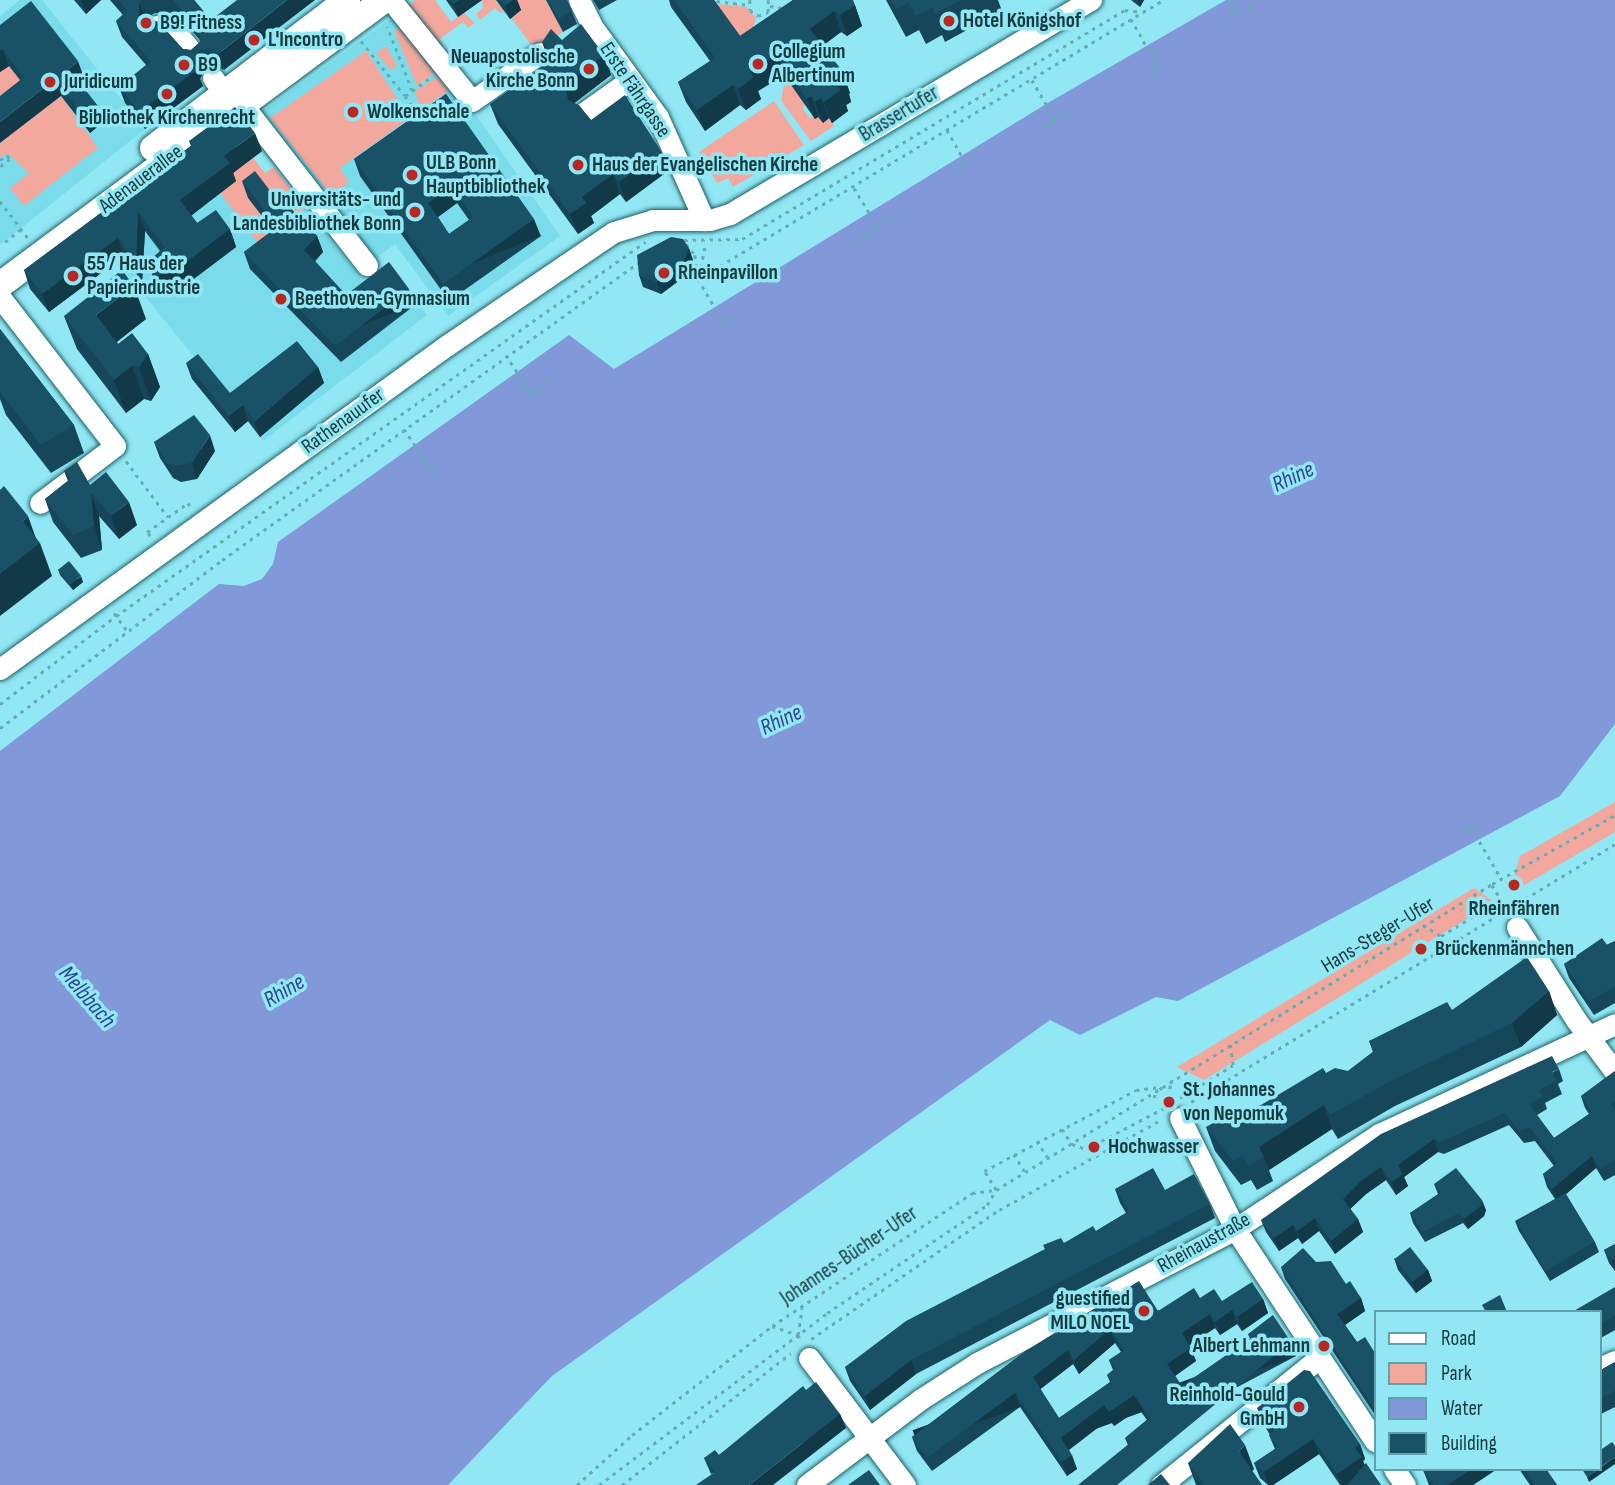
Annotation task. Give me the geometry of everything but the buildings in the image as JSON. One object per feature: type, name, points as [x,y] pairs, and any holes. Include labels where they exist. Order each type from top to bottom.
[{"type":"main road","name":"Adenauerallee","points":[[2,255],[227,92],[347,0]]},
{"type":"main road","name":"Adenauerallee","points":[[0,285],[227,92],[384,0]]},
{"type":"street","points":[[391,0],[472,101],[540,53]]},
{"type":"street","name":"Erste Fährgasse","points":[[579,0],[630,80],[658,117],[704,226]]},
{"type":"street","name":"Brassertufer","points":[[704,226],[740,209],[1091,0]]},
{"type":"street","points":[[156,26],[171,26],[194,54]]},
{"type":"street","points":[[585,112],[630,80]]},
{"type":"street","points":[[227,92],[367,265]]},
{"type":"street","name":"Rathenauufer","points":[[0,669],[100,594],[570,261],[628,225],[653,220],[704,226]]},
{"type":"street","points":[[0,297],[115,446],[40,503]]},
{"type":"street","points":[[1512,919],[1576,1020],[1592,1036],[1615,1072]]},
{"type":"street","name":"Rheinaustraße","points":[[807,1485],[870,1437],[977,1363],[1235,1229],[1390,1129],[1615,1024]]},
{"type":"street","points":[[1181,1118],[1235,1229],[1374,1440]]},
{"type":"street","points":[[807,1351],[905,1485]]},
{"type":"street","points":[[1161,1485],[1319,1358]]},
{"type":"path","points":[[708,0],[749,2],[758,16]]},
{"type":"path","points":[[708,0],[716,11]]},
{"type":"path","points":[[768,0],[770,6]]},
{"type":"path","points":[[1152,0],[1154,5]]},
{"type":"path","points":[[698,279],[1163,0]]},
{"type":"path","points":[[1227,0],[1235,15]]},
{"type":"path","points":[[1225,20],[1254,3]]},
{"type":"path","points":[[755,30],[758,16],[770,6],[784,8]]},
{"type":"path","points":[[671,240],[705,243],[742,239],[1125,10],[1142,12]]},
{"type":"path","points":[[1131,19],[1159,68]]},
{"type":"path","points":[[387,28],[412,91]]},
{"type":"path","points":[[365,44],[420,118]]},
{"type":"path","points":[[1153,72],[1168,63]]},
{"type":"path","points":[[405,96],[444,68]]},
{"type":"path","points":[[1032,80],[1055,119]]},
{"type":"path","points":[[1044,126],[1068,111]]},
{"type":"path","points":[[947,130],[967,165]]},
{"type":"path","points":[[0,160],[7,155],[10,159],[0,167]]},
{"type":"path","points":[[957,171],[973,162]]},
{"type":"path","points":[[853,187],[878,227]]},
{"type":"path","points":[[0,201],[27,236],[2,255]]},
{"type":"path","points":[[855,241],[900,213]]},
{"type":"path","points":[[0,704],[116,616],[649,239],[653,220]]},
{"type":"path","points":[[698,279],[705,243],[704,226]]},
{"type":"path","points":[[682,240],[695,255],[698,279],[722,322],[734,315]]},
{"type":"path","points":[[673,245],[682,240]]},
{"type":"path","points":[[0,728],[126,630],[506,355],[645,259]]},
{"type":"path","points":[[506,355],[531,393],[548,381]]},
{"type":"path","points":[[404,429],[431,468]]},
{"type":"path","points":[[424,472],[438,464]]},
{"type":"path","points":[[132,469],[168,517]]},
{"type":"path","points":[[152,539],[147,532],[168,517],[188,503],[193,510]]},
{"type":"path","points":[[100,594],[126,630]]},
{"type":"path","name":"Hans-Steger-Ufer","points":[[1160,1087],[1501,878],[1614,816]]},
{"type":"path","points":[[1464,831],[1480,822]]},
{"type":"path","points":[[1471,827],[1501,878]]},
{"type":"path","points":[[1515,906],[1615,844]]},
{"type":"path","points":[[1492,884],[1512,919]]},
{"type":"path","points":[[1423,925],[1441,936],[1501,899]]},
{"type":"path","points":[[1194,1100],[1499,915]]},
{"type":"path","points":[[1062,1129],[1072,1144],[1086,1149],[1171,1104],[1233,1065],[1230,1043]]},
{"type":"path","points":[[1167,1097],[1172,1079]]},
{"type":"path","points":[[599,1485],[798,1335],[987,1205],[996,1190],[984,1171],[1136,1090],[1160,1087],[1167,1097]]},
{"type":"path","name":"Johannes-Bücher-Ufer","points":[[577,1485],[632,1435],[772,1326],[972,1193],[996,1190],[1151,1096],[1160,1087]]},
{"type":"path","points":[[1151,1096],[1167,1097]]},
{"type":"path","points":[[622,1485],[999,1210],[1155,1123]]},
{"type":"path","points":[[1037,1141],[1048,1158]]},
{"type":"path","points":[[1014,1154],[1025,1172]]},
{"type":"path","points":[[802,1307],[798,1335],[807,1351]]},
{"type":"path","points":[[772,1326],[798,1335]]},
{"type":"shaded area","points":[[20,0],[42,0],[145,129],[0,245],[0,16]]},
{"type":"shaded area","name":"ULB Bonn Hauptbibliothek","points":[[403,10],[560,236],[448,316],[395,244],[372,261],[258,115]]},
{"type":"shaded area","name":"Beethoven-Gymnasium","points":[[191,169],[275,233],[306,209],[365,284],[389,265],[427,315],[263,441],[98,239]]},
{"type":"green space","points":[[415,0],[435,0],[451,22],[464,13],[475,23],[468,28],[463,22],[440,39],[445,51],[407,6]]},
{"type":"green space","points":[[482,0],[495,0],[504,11],[500,13],[495,8],[480,20],[476,14],[483,8]]},
{"type":"green space","points":[[513,0],[546,0],[563,32],[535,50],[511,18],[521,10]]},
{"type":"green space","points":[[716,6],[746,7],[756,18],[746,48]]},
{"type":"green space","points":[[400,26],[437,71],[417,86],[394,31]]},
{"type":"green space","points":[[386,46],[397,66],[391,70],[376,53]]},
{"type":"green space","points":[[366,51],[410,118],[340,168],[349,183],[331,195],[270,118]]},
{"type":"green space","points":[[9,66],[31,94],[0,109],[0,72]]},
{"type":"green space","points":[[440,75],[449,85],[447,92],[421,110],[415,91]]},
{"type":"green space","points":[[799,75],[806,101],[803,109],[809,117],[818,117],[823,123],[829,118],[834,126],[811,141],[781,101],[784,85]]},
{"type":"green space","points":[[61,96],[98,148],[24,206],[10,188],[29,173],[7,153],[0,158],[0,143]]},
{"type":"green space","points":[[774,101],[804,145],[733,187],[728,178],[717,183],[699,152]]},
{"type":"green space","points":[[253,158],[265,173],[274,167],[306,209],[260,245],[220,193],[231,174]]},
{"type":"green space","points":[[1615,802],[1615,832],[1521,887],[1515,874],[1520,856]]},
{"type":"green space","points":[[1474,888],[1494,902],[1204,1080],[1177,1067]]},
{"type":"water","points":[[1226,0],[1615,0],[1615,724],[1560,796],[1178,1001],[1156,997],[1080,1035],[1050,1020],[552,1376],[448,1485],[0,1485],[0,751],[219,584],[244,586],[262,579],[273,564],[278,542],[569,335],[614,369],[1046,104]]},
{"type":"place","name":"Hotel Königshof","points":[[949,21]]},
{"type":"place","name":"B9! Fitness","points":[[146,23]]},
{"type":"place","name":"L'Incontro","points":[[254,40]]},
{"type":"place","name":"Collegium Albertinum","points":[[758,64]]},
{"type":"place","name":"B9","points":[[184,65]]},
{"type":"place","name":"Neuapostolische Kirche Bonn","points":[[589,69]]},
{"type":"place","name":"Juridicum","points":[[50,82]]},
{"type":"place","name":"Bibliothek Kirchenrecht","points":[[167,94]]},
{"type":"place","name":"Wolkenschale","points":[[353,112]]},
{"type":"place","name":"Haus der Evangelischen Kirche","points":[[578,165]]},
{"type":"place","name":"ULB Bonn Hauptbibliothek","points":[[412,175]]},
{"type":"place","name":"Universitäts- und Landesbibliothek Bonn","points":[[415,212]]},
{"type":"place","name":"Rheinpavillon","points":[[664,273]]},
{"type":"place","name":"55 / Haus der Papierindustrie","points":[[73,276]]},
{"type":"place","name":"Beethoven-Gymnasium","points":[[281,299]]},
{"type":"place","name":"Rheinfähren","points":[[1514,885]]},
{"type":"place","name":"Brückenmännchen","points":[[1421,949]]},
{"type":"place","name":"St. Johannes von Nepomuk","points":[[1169,1102]]},
{"type":"place","name":"Hochwasser","points":[[1094,1147]]},
{"type":"place","name":"guestified MILO NOEL","points":[[1144,1311]]},
{"type":"place","name":"Albert Lehmann","points":[[1324,1346]]},
{"type":"place","name":"Reinhold-Gould GmbH","points":[[1299,1407]]},
{"type":"water label","name":"Rhine","points":[[1293,477]]},
{"type":"water label","name":"Rhine","points":[[781,720]]},
{"type":"water label","name":"Rhine","points":[[284,991]]},
{"type":"water label","name":"Melbbach","points":[[87,997]]}]
